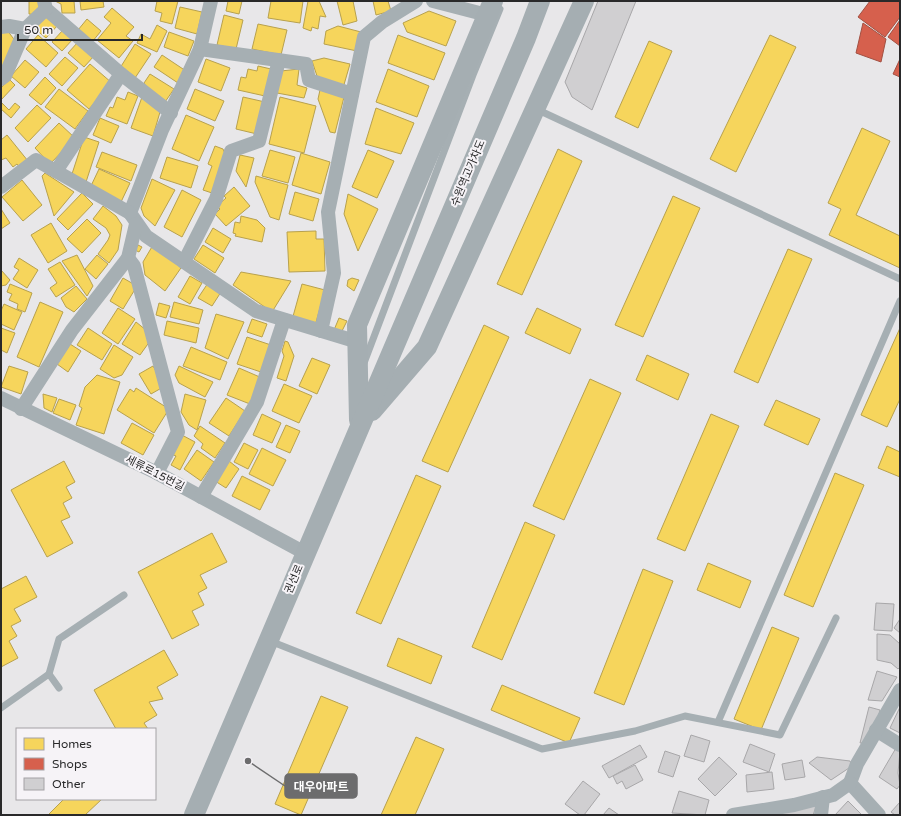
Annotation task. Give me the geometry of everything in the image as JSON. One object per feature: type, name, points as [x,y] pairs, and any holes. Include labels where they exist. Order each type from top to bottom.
[{"type":"main road","name":"수원역고가차도","points":[[394,343],[526,38],[540,1]]},
{"type":"main road","points":[[359,427],[427,347],[584,1]]},
{"type":"main road","points":[[359,427],[357,324],[490,8]]},
{"type":"main road","name":"권선로","points":[[194,815],[394,343]]},
{"type":"street","points":[[21,409],[72,330],[128,258],[133,218],[170,113],[200,49],[211,1]]},
{"type":"street","points":[[321,331],[334,273],[328,212],[364,37],[382,22],[416,1]]},
{"type":"street","points":[[433,1],[490,8]]},
{"type":"street","points":[[1,79],[6,76],[25,29],[45,5],[121,74],[170,113]]},
{"type":"street","points":[[1,27],[9,26],[25,29]]},
{"type":"street","points":[[200,49],[306,64],[309,80],[352,94]]},
{"type":"street","points":[[184,262],[216,199],[231,151],[259,141],[280,60]]},
{"type":"street","points":[[56,171],[121,74]]},
{"type":"street","points":[[1,187],[36,160],[133,218],[146,236],[256,311],[358,342]]},
{"type":"street","points":[[128,258],[134,266],[178,432],[157,473]]},
{"type":"street","points":[[201,497],[257,402],[284,320]]},
{"type":"street","name":"세류로15번길","points":[[1,398],[21,409],[157,473],[305,553]]},
{"type":"street","points":[[733,815],[794,805],[824,797],[833,794],[850,783],[857,764],[900,690]]},
{"type":"street","points":[[876,730],[900,745]]},
{"type":"street","points":[[850,783],[880,815]]},
{"type":"street","points":[[820,815],[824,797]]},
{"type":"lane","points":[[358,378],[376,335],[473,75],[494,27],[502,1]]},
{"type":"lane","points":[[535,109],[900,279]]},
{"type":"lane","points":[[718,722],[900,301]]},
{"type":"lane","points":[[1,709],[50,674],[59,639],[124,595]]},
{"type":"lane","points":[[268,640],[542,749],[635,731],[685,716],[780,735],[836,618]]},
{"type":"lane","points":[[50,674],[59,688]]},
{"type":"building: Homes","points":[[29,1],[40,1],[39,15],[29,14]]},
{"type":"building: Homes","points":[[55,1],[74,1],[75,13],[62,13],[61,4]]},
{"type":"building: Homes","points":[[80,1],[103,1],[104,7],[81,10]]},
{"type":"building: Homes","points":[[157,1],[178,1],[172,24],[160,21],[162,13],[155,11]]},
{"type":"building: Homes","points":[[228,1],[242,1],[239,14],[226,11]]},
{"type":"building: Homes","points":[[271,1],[303,1],[300,23],[268,18]]},
{"type":"building: Homes","points":[[308,1],[319,1],[326,17],[320,16],[318,29],[312,27],[311,31],[303,28]]},
{"type":"building: Homes","points":[[337,1],[353,1],[357,21],[343,25]]},
{"type":"building: Homes","points":[[373,1],[388,1],[391,11],[376,15]]},
{"type":"building: Homes","points":[[180,7],[202,12],[197,34],[175,28]]},
{"type":"building: Homes","points":[[112,8],[134,27],[126,36],[133,41],[119,58],[97,40],[111,23],[104,17]]},
{"type":"building: Homes","points":[[429,11],[456,21],[446,46],[407,32],[403,23]]},
{"type":"building: Homes","points":[[46,14],[58,25],[46,38],[34,28]]},
{"type":"building: Homes","points":[[224,15],[243,20],[236,49],[217,45]]},
{"type":"building: Homes","points":[[87,19],[101,31],[92,42],[78,30]]},
{"type":"building: Homes","points":[[258,24],[287,30],[281,55],[252,49]]},
{"type":"building: Homes","points":[[157,25],[167,31],[157,52],[137,43],[141,34],[150,39]]},
{"type":"building: Homes","points":[[338,26],[361,32],[357,51],[324,44],[326,31]]},
{"type":"building: Homes","points":[[7,30],[16,42],[1,69],[1,34]]},
{"type":"building: Homes","points":[[63,30],[73,39],[62,51],[52,42]]},
{"type":"building: Homes","points":[[169,32],[194,41],[188,56],[164,47]]},
{"type":"building: Homes","points":[[38,35],[58,53],[46,67],[26,49]]},
{"type":"building: Homes","points":[[398,35],[445,53],[434,80],[388,63]]},
{"type":"building: Homes","points":[[770,35],[796,47],[736,172],[710,159]]},
{"type":"building: Homes","points":[[649,41],[672,51],[638,128],[615,117]]},
{"type":"building: Homes","points":[[78,42],[94,56],[84,67],[68,53]]},
{"type":"building: Homes","points":[[135,44],[151,54],[135,78],[120,68]]},
{"type":"building: Homes","points":[[162,55],[186,71],[178,83],[154,67]]},
{"type":"building: Homes","points":[[65,57],[78,68],[62,86],[49,74]]},
{"type":"building: Homes","points":[[324,58],[350,64],[343,88],[318,79],[312,61]]},
{"type":"building: Homes","points":[[206,59],[230,68],[221,91],[198,82]]},
{"type":"building: Homes","points":[[25,60],[39,72],[25,88],[11,76]]},
{"type":"building: Homes","points":[[90,64],[112,83],[89,109],[67,90]]},
{"type":"building: Homes","points":[[258,66],[271,69],[265,96],[238,90],[241,77],[246,78],[248,69],[257,71]]},
{"type":"building: Homes","points":[[299,69],[297,85],[307,88],[304,98],[277,93],[281,71]]},
{"type":"building: Homes","points":[[388,69],[429,86],[417,117],[376,102]]},
{"type":"building: Homes","points":[[150,74],[174,89],[165,102],[147,89],[144,83]]},
{"type":"building: Homes","points":[[45,77],[56,88],[41,105],[29,95]]},
{"type":"building: Homes","points":[[9,79],[15,85],[1,100],[1,88]]},
{"type":"building: Homes","points":[[59,89],[88,111],[75,129],[45,107]]},
{"type":"building: Homes","points":[[195,89],[224,101],[215,121],[187,109]]},
{"type":"building: Homes","points":[[320,90],[344,97],[335,133],[330,132],[318,99]]},
{"type":"building: Homes","points":[[128,92],[138,96],[127,124],[106,116],[110,107],[113,108],[117,97],[125,100]]},
{"type":"building: Homes","points":[[142,97],[160,112],[153,136],[131,128]]},
{"type":"building: Homes","points":[[243,97],[265,102],[257,134],[236,129]]},
{"type":"building: Homes","points":[[280,97],[316,106],[304,153],[269,144]]},
{"type":"building: Homes","points":[[2,103],[9,110],[15,103],[20,107],[11,118],[1,109]]},
{"type":"building: Homes","points":[[37,105],[51,118],[28,142],[15,128]]},
{"type":"building: Homes","points":[[376,108],[414,123],[401,154],[365,144]]},
{"type":"building: Homes","points":[[186,115],[214,127],[199,161],[172,149]]},
{"type":"building: Homes","points":[[100,118],[119,126],[111,143],[93,135]]},
{"type":"building: Homes","points":[[59,123],[75,138],[50,164],[35,148]]},
{"type":"building: Homes","points":[[862,128],[890,141],[856,215],[900,236],[900,268],[829,235],[841,209],[828,203]]},
{"type":"building: Homes","points":[[7,135],[28,161],[20,168],[17,164],[13,167],[6,158],[1,160],[1,140]]},
{"type":"building: Homes","points":[[84,137],[99,142],[86,182],[71,177]]},
{"type":"building: Homes","points":[[215,146],[223,149],[227,158],[215,194],[203,190],[212,166],[208,164]]},
{"type":"building: Homes","points":[[558,149],[582,161],[522,295],[497,284]]},
{"type":"building: Homes","points":[[270,150],[295,157],[288,183],[262,176]]},
{"type":"building: Homes","points":[[368,150],[394,161],[377,198],[352,187]]},
{"type":"building: Homes","points":[[102,152],[137,165],[131,181],[96,167]]},
{"type":"building: Homes","points":[[301,153],[330,162],[321,194],[292,185]]},
{"type":"building: Homes","points":[[240,155],[254,158],[246,187],[236,171]]},
{"type":"building: Homes","points":[[167,157],[198,166],[191,188],[160,178]]},
{"type":"building: Homes","points":[[99,169],[130,183],[121,202],[90,188]]},
{"type":"building: Homes","points":[[45,173],[74,192],[54,216],[42,176]]},
{"type":"building: Homes","points":[[256,176],[288,185],[279,220],[270,217],[255,182]]},
{"type":"building: Homes","points":[[152,179],[175,190],[155,226],[144,216],[141,208]]},
{"type":"building: Homes","points":[[22,180],[42,205],[23,221],[2,197]]},
{"type":"building: Homes","points":[[234,187],[250,206],[226,226],[215,214],[220,209],[217,206],[226,198],[224,196]]},
{"type":"building: Homes","points":[[182,190],[201,200],[182,237],[164,227]]},
{"type":"building: Homes","points":[[295,192],[319,199],[313,221],[289,214]]},
{"type":"building: Homes","points":[[82,193],[93,204],[68,230],[57,219]]},
{"type":"building: Homes","points":[[348,194],[378,209],[358,251],[344,214]]},
{"type":"building: Homes","points":[[673,196],[700,208],[643,337],[615,325]]},
{"type":"building: Homes","points":[[103,206],[116,216],[122,225],[118,250],[109,263],[98,254],[110,235],[106,228],[93,219]]},
{"type":"building: Homes","points":[[1,209],[10,223],[1,229]]},
{"type":"building: Homes","points":[[241,216],[257,220],[265,228],[262,242],[235,236],[236,234],[233,233],[235,222],[240,223]]},
{"type":"building: Homes","points":[[87,219],[101,233],[82,253],[67,239]]},
{"type":"building: Homes","points":[[51,223],[67,251],[48,263],[31,235]]},
{"type":"building: Homes","points":[[213,228],[231,239],[223,253],[205,242]]},
{"type":"building: Homes","points":[[316,231],[316,239],[324,239],[325,271],[289,272],[287,232]]},
{"type":"building: Homes","points":[[138,245],[142,247],[139,252],[135,250]]},
{"type":"building: Homes","points":[[153,245],[183,265],[165,291],[145,275],[143,262]]},
{"type":"building: Homes","points":[[203,245],[224,258],[215,273],[194,259]]},
{"type":"building: Homes","points":[[788,249],[812,259],[758,383],[734,372]]},
{"type":"building: Homes","points":[[77,255],[93,286],[87,296],[62,261]]},
{"type":"building: Homes","points":[[97,255],[108,264],[96,279],[85,269]]},
{"type":"building: Homes","points":[[19,258],[38,270],[27,288],[13,279],[19,270],[14,267]]},
{"type":"building: Homes","points":[[60,262],[75,285],[56,297],[50,288],[57,283],[48,269]]},
{"type":"building: Homes","points":[[1,270],[10,280],[6,285],[1,286]]},
{"type":"building: Homes","points":[[241,272],[291,281],[272,312],[233,285]]},
{"type":"building: Homes","points":[[190,276],[202,283],[190,304],[178,297]]},
{"type":"building: Homes","points":[[123,278],[137,286],[123,309],[110,301]]},
{"type":"building: Homes","points":[[352,278],[359,280],[354,291],[347,286],[348,280]]},
{"type":"building: Homes","points":[[208,283],[221,292],[212,306],[198,298]]},
{"type":"building: Homes","points":[[10,284],[32,293],[25,312],[17,309],[18,304],[9,300],[12,294],[7,292]]},
{"type":"building: Homes","points":[[302,284],[325,290],[315,326],[292,320]]},
{"type":"building: Homes","points":[[76,286],[87,299],[74,312],[66,307],[61,298]]},
{"type":"building: Homes","points":[[40,302],[63,312],[39,367],[17,357]]},
{"type":"building: Homes","points":[[174,302],[203,310],[199,324],[170,317]]},
{"type":"building: Homes","points":[[159,303],[170,306],[166,318],[156,315]]},
{"type":"building: Homes","points":[[4,304],[22,312],[14,330],[1,324],[1,311]]},
{"type":"building: Homes","points":[[118,308],[135,319],[118,344],[102,333]]},
{"type":"building: Homes","points":[[537,308],[581,329],[570,354],[525,333]]},
{"type":"building: Homes","points":[[216,314],[244,322],[228,359],[205,348]]},
{"type":"building: Homes","points":[[339,318],[347,321],[341,333],[334,330]]},
{"type":"building: Homes","points":[[252,319],[267,324],[262,337],[247,332]]},
{"type":"building: Homes","points":[[167,321],[199,328],[196,343],[164,335]]},
{"type":"building: Homes","points":[[136,322],[146,330],[150,341],[140,355],[122,344]]},
{"type":"building: Homes","points":[[484,325],[509,337],[448,472],[422,461]]},
{"type":"building: Homes","points":[[1,328],[15,333],[7,353],[1,350]]},
{"type":"building: Homes","points":[[88,328],[112,344],[102,360],[77,345]]},
{"type":"building: Homes","points":[[900,328],[900,399],[887,427],[861,415]]},
{"type":"building: Homes","points":[[247,337],[271,345],[261,372],[237,364]]},
{"type":"building: Homes","points":[[285,341],[288,342],[294,356],[286,381],[277,378],[284,356],[282,351]]},
{"type":"building: Homes","points":[[70,344],[81,351],[68,372],[57,364]]},
{"type":"building: Homes","points":[[114,345],[133,357],[122,375],[114,378],[100,369]]},
{"type":"building: Homes","points":[[191,347],[227,362],[220,380],[183,366]]},
{"type":"building: Homes","points":[[647,355],[689,374],[678,400],[636,380]]},
{"type":"building: Homes","points":[[312,358],[330,365],[317,394],[299,386]]},
{"type":"building: Homes","points":[[9,366],[28,372],[21,394],[1,387]]},
{"type":"building: Homes","points":[[153,366],[165,386],[151,394],[139,374]]},
{"type":"building: Homes","points":[[179,366],[213,382],[205,397],[179,383],[175,375]]},
{"type":"building: Homes","points":[[239,368],[262,378],[250,404],[227,395]]},
{"type":"building: Homes","points":[[97,375],[120,382],[104,434],[76,425],[82,408],[79,406],[85,387]]},
{"type":"building: Homes","points":[[590,379],[621,393],[564,520],[533,506]]},
{"type":"building: Homes","points":[[284,384],[312,396],[299,423],[272,411]]},
{"type":"building: Homes","points":[[136,388],[169,409],[154,433],[117,410],[130,389],[134,392]]},
{"type":"building: Homes","points":[[43,394],[57,398],[52,412],[44,408]]},
{"type":"building: Homes","points":[[185,394],[206,400],[197,430],[189,425],[181,412]]},
{"type":"building: Homes","points":[[226,398],[245,411],[229,436],[209,423]]},
{"type":"building: Homes","points":[[59,399],[76,405],[70,420],[53,413]]},
{"type":"building: Homes","points":[[776,400],[820,419],[808,445],[764,425]]},
{"type":"building: Homes","points":[[262,414],[281,423],[272,443],[253,435]]},
{"type":"building: Homes","points":[[711,414],[739,426],[685,551],[657,539]]},
{"type":"building: Homes","points":[[132,423],[154,435],[143,455],[121,443]]},
{"type":"building: Homes","points":[[286,425],[300,431],[290,453],[276,447]]},
{"type":"building: Homes","points":[[200,426],[225,443],[215,458],[201,448],[203,444],[194,436]]},
{"type":"building: Homes","points":[[180,434],[195,442],[180,470],[171,465],[176,456],[169,453]]},
{"type":"building: Homes","points":[[244,443],[258,450],[248,469],[234,462]]},
{"type":"building: Homes","points":[[887,446],[900,452],[900,477],[878,468]]},
{"type":"building: Homes","points":[[262,448],[286,460],[273,486],[249,474]]},
{"type":"building: Homes","points":[[197,450],[214,462],[201,481],[184,469]]},
{"type":"building: Homes","points":[[64,461],[75,482],[66,487],[72,498],[63,503],[70,517],[61,521],[73,543],[47,557],[11,490]]},
{"type":"building: Homes","points":[[229,461],[239,469],[226,488],[215,481]]},
{"type":"building: Homes","points":[[835,473],[864,485],[813,607],[784,595]]},
{"type":"building: Homes","points":[[416,475],[441,486],[381,624],[356,613]]},
{"type":"building: Homes","points":[[242,476],[270,490],[260,510],[232,496]]},
{"type":"building: Homes","points":[[525,522],[555,535],[502,660],[472,647]]},
{"type":"building: Homes","points":[[212,533],[227,562],[200,575],[207,588],[198,593],[204,605],[192,611],[199,625],[172,639],[138,572]]},
{"type":"building: Homes","points":[[708,563],[751,581],[740,608],[697,590]]},
{"type":"building: Homes","points":[[643,569],[673,581],[624,705],[594,693]]},
{"type":"building: Homes","points":[[26,576],[37,597],[14,609],[21,621],[11,626],[17,636],[9,641],[18,658],[1,667],[1,589]]},
{"type":"building: Homes","points":[[772,627],[799,638],[761,730],[734,719]]},
{"type":"building: Homes","points":[[398,638],[442,656],[431,684],[387,666]]},
{"type":"building: Homes","points":[[164,650],[178,675],[157,687],[163,699],[149,702],[157,715],[144,723],[147,728],[115,728],[94,690]]},
{"type":"building: Homes","points":[[502,685],[580,718],[569,743],[491,710]]},
{"type":"building: Homes","points":[[321,696],[348,707],[301,815],[275,804]]},
{"type":"building: Homes","points":[[416,737],[444,749],[415,815],[381,815]]},
{"type":"building: Homes","points":[[63,800],[101,800],[85,815],[48,815]]},
{"type":"building: Shops","points":[[870,1],[900,1],[900,17],[885,37],[858,17]]},
{"type":"building: Shops","points":[[900,20],[900,46],[888,37]]},
{"type":"building: Shops","points":[[863,23],[886,39],[881,62],[856,53]]},
{"type":"building: Shops","points":[[900,59],[900,77],[893,74]]},
{"type":"building: Other","points":[[598,1],[636,1],[592,110],[572,97],[565,82]]},
{"type":"building: Other","points":[[876,603],[894,604],[892,631],[874,630]]},
{"type":"building: Other","points":[[900,619],[900,633],[894,628]]},
{"type":"building: Other","points":[[877,634],[890,635],[900,644],[900,667],[898,669],[891,663],[877,660]]},
{"type":"building: Other","points":[[877,671],[897,677],[882,701],[868,700]]},
{"type":"building: Other","points":[[869,707],[880,710],[876,725],[866,743],[860,743]]},
{"type":"building: Other","points":[[900,707],[900,733],[890,728]]},
{"type":"building: Other","points":[[691,735],[710,741],[704,762],[684,756]]},
{"type":"building: Other","points":[[750,744],[775,754],[769,772],[743,762]]},
{"type":"building: Other","points":[[640,745],[647,757],[609,778],[602,766]]},
{"type":"building: Other","points":[[896,748],[900,751],[898,773],[900,785],[897,789],[879,777]]},
{"type":"building: Other","points":[[665,751],[680,756],[673,777],[658,772]]},
{"type":"building: Other","points":[[719,757],[737,774],[715,796],[698,779]]},
{"type":"building: Other","points":[[817,757],[850,761],[852,766],[831,780],[809,763]]},
{"type":"building: Other","points":[[802,760],[805,777],[785,780],[782,764]]},
{"type":"building: Other","points":[[635,765],[643,780],[626,789],[622,781],[617,784],[613,776]]},
{"type":"building: Other","points":[[772,772],[774,789],[747,792],[746,775]]},
{"type":"building: Other","points":[[583,781],[600,794],[584,815],[580,815],[565,804]]},
{"type":"building: Other","points":[[679,791],[709,800],[705,815],[672,813]]},
{"type":"building: Other","points":[[848,801],[862,815],[835,815]]},
{"type":"building: Other","points":[[900,802],[900,815],[895,815],[891,812]]},
{"type":"building: Other","points":[[817,804],[813,815],[762,815]]},
{"type":"building: Other","points":[[609,808],[619,815],[603,815]]},
{"type":"place","name":"대우아파트","points":[[248,761]]}]
